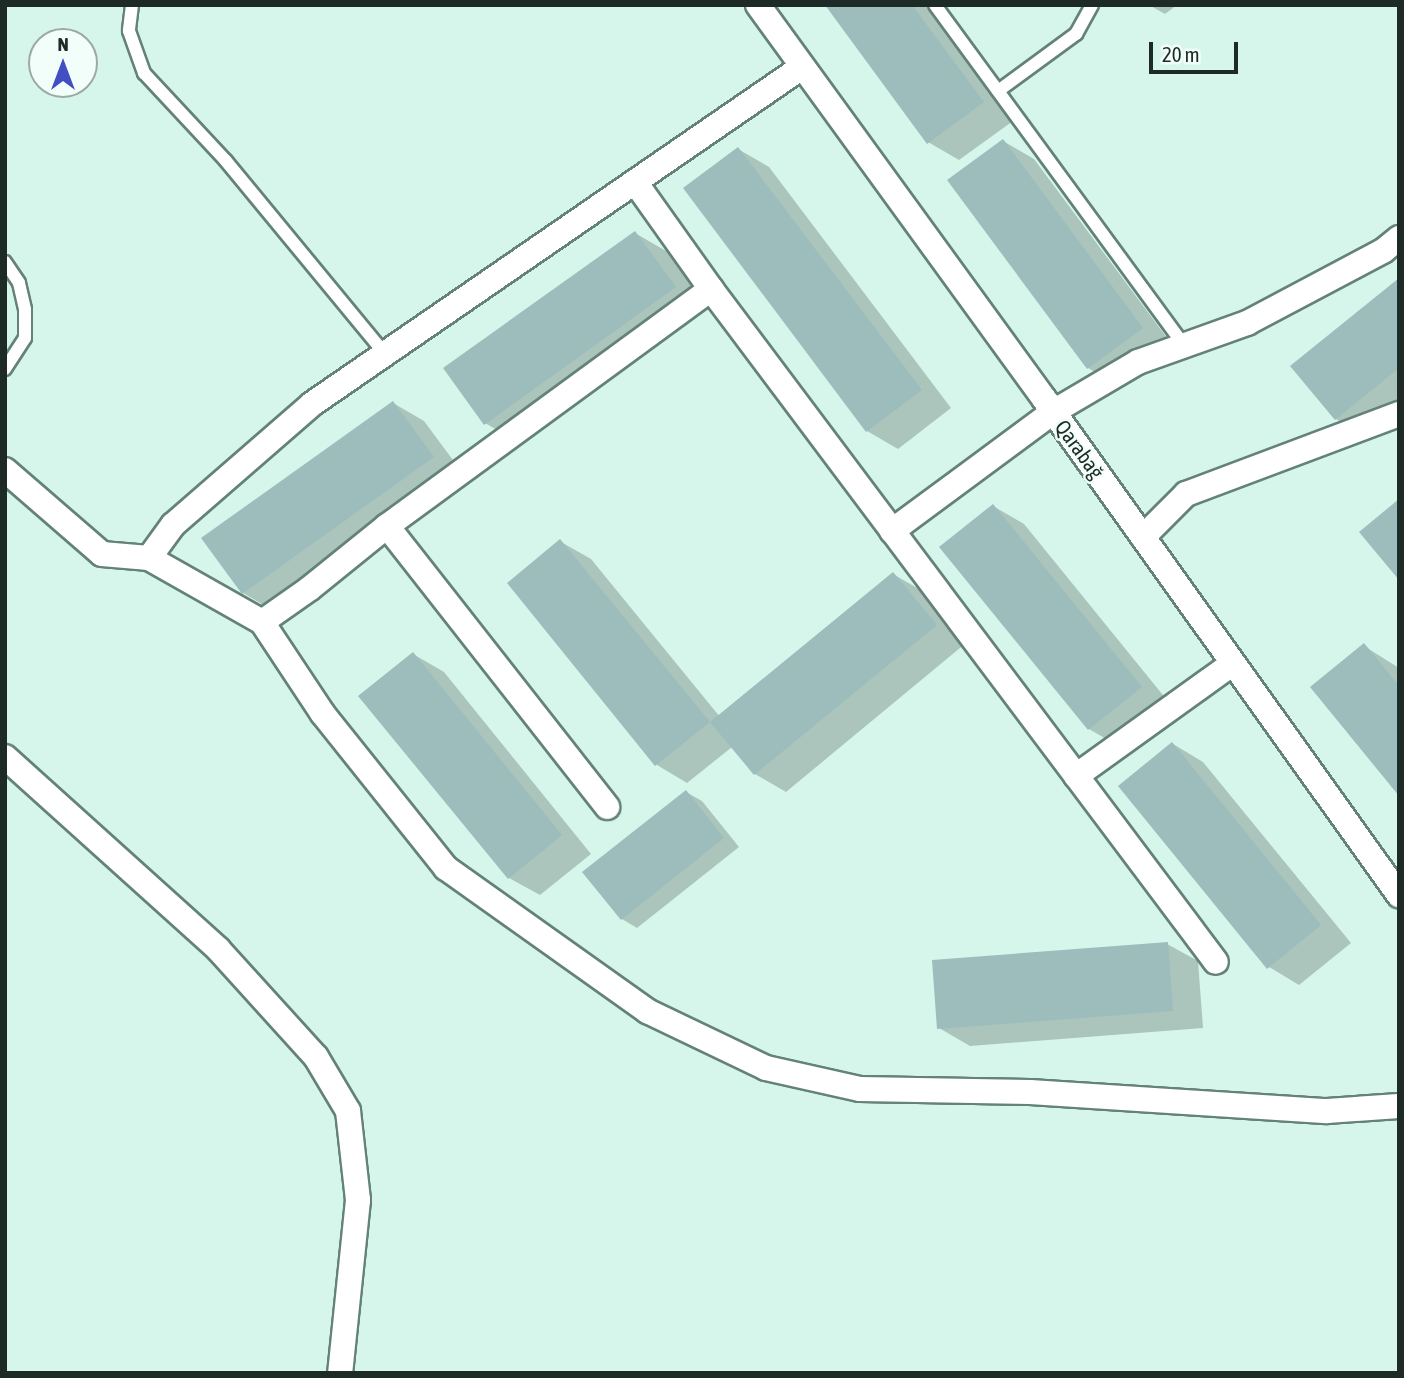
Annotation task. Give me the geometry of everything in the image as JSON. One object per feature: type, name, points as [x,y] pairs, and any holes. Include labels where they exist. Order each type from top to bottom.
[{"type":"street","name":"Qarabağ","points":[[758,5],[1399,895]]},
{"type":"street","points":[[149,558],[173,525],[312,404],[802,67]]},
{"type":"street","points":[[635,183],[710,289],[1216,962]]},
{"type":"street","points":[[892,531],[1053,412],[1138,362],[1247,323],[1383,251],[1399,238]]},
{"type":"street","points":[[262,622],[309,589],[387,526],[710,289]]},
{"type":"street","points":[[1143,537],[1186,494],[1399,414]]},
{"type":"street","points":[[5,470],[102,554],[149,558],[262,622],[323,713],[446,868],[647,1011],[766,1068],[860,1089],[1030,1092],[1327,1111],[1399,1106]]},
{"type":"street","points":[[387,526],[607,807]]},
{"type":"street","points":[[1076,776],[1233,663]]},
{"type":"street","points":[[5,757],[218,949],[316,1057],[348,1111],[358,1200],[340,1373]]},
{"type":"lane","points":[[132,5],[129,31],[144,73],[226,161],[385,354]]},
{"type":"lane","points":[[935,5],[1185,346]]},
{"type":"lane","points":[[998,91],[1076,34],[1092,5]]},
{"type":"lane","points":[[5,262],[19,283],[25,309],[25,338],[5,369]]},
{"type":"building","points":[[825,5],[912,5],[984,102],[927,144]]},
{"type":"building","points":[[1003,139],[1143,328],[1087,369],[947,180]]},
{"type":"building","points":[[738,147],[922,390],[866,432],[683,188]]},
{"type":"building","points":[[635,231],[676,287],[484,425],[443,368]]},
{"type":"building","points":[[1399,278],[1399,368],[1335,420],[1290,366]]},
{"type":"building","points":[[393,401],[434,457],[242,594],[201,538]]},
{"type":"building","points":[[1399,499],[1399,580],[1359,532]]},
{"type":"building","points":[[993,504],[1142,687],[1088,730],[939,547]]},
{"type":"building","points":[[560,539],[710,722],[655,766],[507,583]]},
{"type":"building","points":[[893,572],[937,625],[754,775],[710,722]]},
{"type":"building","points":[[1364,643],[1399,686],[1399,796],[1310,687]]},
{"type":"building","points":[[413,652],[562,835],[508,879],[358,696]]},
{"type":"building","points":[[1172,742],[1321,925],[1267,969],[1118,786]]},
{"type":"building","points":[[686,790],[724,838],[621,920],[582,872]]},
{"type":"building","points":[[1168,942],[1173,1011],[937,1029],[932,960]]}]
